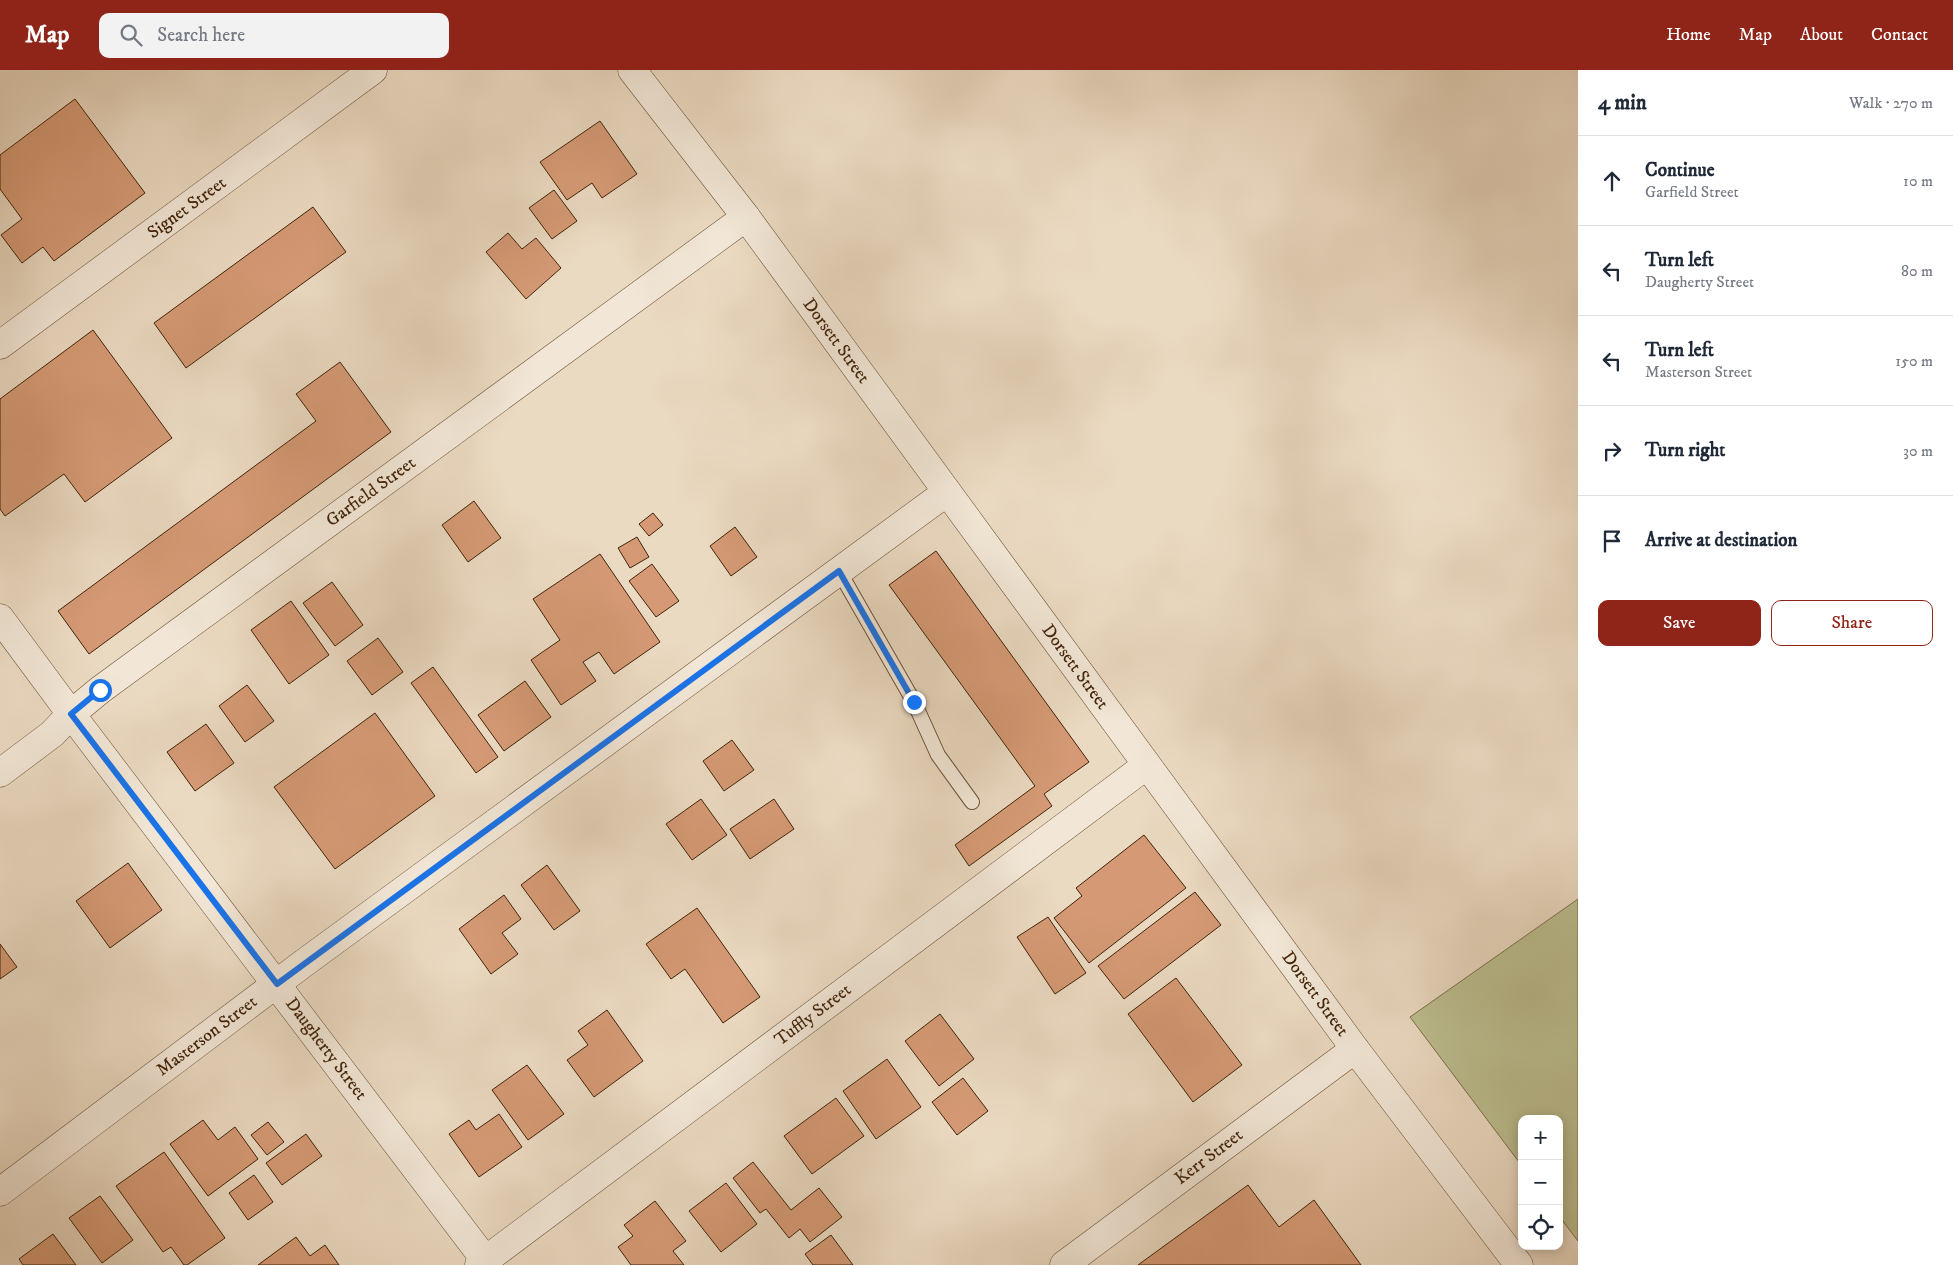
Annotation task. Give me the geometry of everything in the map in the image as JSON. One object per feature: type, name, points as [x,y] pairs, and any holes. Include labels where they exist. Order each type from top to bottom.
[{"type":"street","name":"Signet Street","points":[[0,345],[373,70]]},
{"type":"street","name":"Dorsett Street","points":[[632,70],[746,217],[1355,1049],[1519,1265]]},
{"type":"street","name":"Garfield Street","points":[[0,773],[52,734],[71,714],[100,690],[746,217]]},
{"type":"street","name":"Masterson Street","points":[[0,1192],[277,984],[947,492]]},
{"type":"street","name":"Daugherty Street","points":[[0,618],[277,984],[484,1263]]},
{"type":"street","name":"Tuffly Street","points":[[484,1263],[1147,764]]},
{"type":"street","name":"Kerr Street","points":[[1064,1265],[1355,1049]]},
{"type":"lane","points":[[839,571],[914,702],[938,755],[972,802]]},
{"type":"green space","points":[[1578,899],[1578,1241],[1563,1221],[1563,1115],[1518,1115],[1518,1161],[1410,1017]]},
{"type":"building","points":[[75,99],[145,193],[54,261],[43,247],[22,263],[1,235],[22,219],[0,189],[0,155]]},
{"type":"building","points":[[600,121],[637,174],[602,198],[592,183],[567,200],[540,162]]},
{"type":"building","points":[[554,190],[577,221],[552,239],[529,208]]},
{"type":"building","points":[[313,207],[346,252],[186,368],[154,323]]},
{"type":"building","points":[[508,233],[522,249],[536,238],[561,268],[526,299],[486,252]]},
{"type":"building","points":[[93,330],[172,438],[85,502],[64,474],[5,516],[0,509],[0,399]]},
{"type":"building","points":[[340,362],[391,432],[89,654],[58,611],[316,421],[296,394]]},
{"type":"building","points":[[474,501],[501,538],[468,562],[442,525]]},
{"type":"building","points":[[653,513],[663,525],[649,536],[639,524]]},
{"type":"building","points":[[735,527],[757,557],[731,576],[710,546]]},
{"type":"building","points":[[637,537],[649,557],[630,568],[618,548]]},
{"type":"building","points":[[936,551],[1089,762],[1044,794],[1052,806],[969,866],[955,845],[1035,786],[889,585]]},
{"type":"building","points":[[600,554],[660,642],[614,674],[599,652],[583,662],[596,681],[561,705],[531,660],[560,640],[533,599]]},
{"type":"building","points":[[652,564],[679,601],[656,617],[629,581]]},
{"type":"building","points":[[332,582],[363,625],[335,646],[303,603]]},
{"type":"building","points":[[291,601],[329,655],[289,684],[251,630]]},
{"type":"building","points":[[378,638],[403,672],[372,695],[347,661]]},
{"type":"building","points":[[433,667],[498,757],[476,773],[411,683]]},
{"type":"building","points":[[525,681],[551,717],[504,751],[478,715]]},
{"type":"building","points":[[247,685],[274,721],[245,742],[219,706]]},
{"type":"building","points":[[375,713],[435,796],[335,869],[274,787]]},
{"type":"building","points":[[206,724],[234,763],[195,791],[167,752]]},
{"type":"building","points":[[732,740],[754,770],[724,791],[703,761]]},
{"type":"building","points":[[701,799],[727,835],[692,860],[666,824]]},
{"type":"building","points":[[774,799],[794,829],[750,859],[730,829]]},
{"type":"building","points":[[1144,835],[1186,888],[1089,963],[1054,918],[1082,896],[1076,888]]},
{"type":"building","points":[[128,863],[162,910],[110,948],[76,901]]},
{"type":"building","points":[[547,865],[580,911],[554,930],[521,885]]},
{"type":"building","points":[[1195,892],[1221,925],[1124,999],[1098,966]]},
{"type":"building","points":[[504,895],[521,919],[502,933],[518,954],[491,974],[459,929]]},
{"type":"building","points":[[697,908],[760,997],[723,1023],[685,969],[671,979],[646,944]]},
{"type":"building","points":[[1048,917],[1086,973],[1055,994],[1017,937]]},
{"type":"building","points":[[0,944],[17,967],[0,979]]},
{"type":"building","points":[[1176,978],[1242,1065],[1193,1102],[1128,1014]]},
{"type":"building","points":[[607,1010],[643,1061],[594,1097],[567,1060],[588,1045],[578,1031]]},
{"type":"building","points":[[940,1014],[974,1059],[939,1086],[905,1041]]},
{"type":"building","points":[[887,1059],[921,1107],[876,1139],[843,1091]]},
{"type":"building","points":[[527,1065],[564,1114],[528,1140],[492,1090]]},
{"type":"building","points":[[963,1078],[988,1111],[957,1135],[932,1102]]},
{"type":"building","points":[[836,1098],[864,1136],[812,1174],[784,1136]]},
{"type":"building","points":[[499,1114],[522,1147],[479,1177],[449,1134],[469,1120],[476,1130]]},
{"type":"building","points":[[203,1120],[218,1140],[235,1127],[258,1159],[208,1196],[170,1144]]},
{"type":"building","points":[[268,1122],[284,1142],[267,1155],[251,1135]]},
{"type":"building","points":[[306,1134],[322,1156],[282,1185],[266,1163]]},
{"type":"building","points":[[164,1152],[225,1238],[187,1265],[184,1265],[171,1247],[163,1252],[116,1186]]},
{"type":"building","points":[[753,1162],[791,1210],[819,1188],[842,1217],[810,1242],[800,1229],[789,1238],[766,1209],[760,1213],[733,1178]]},
{"type":"building","points":[[254,1175],[273,1202],[248,1220],[229,1193]]},
{"type":"building","points":[[726,1183],[757,1224],[721,1252],[689,1211]]},
{"type":"building","points":[[1248,1185],[1279,1227],[1314,1200],[1361,1265],[1138,1265]]},
{"type":"building","points":[[100,1196],[133,1240],[102,1263],[69,1218]]},
{"type":"building","points":[[655,1201],[686,1241],[673,1251],[684,1265],[631,1265],[618,1247],[633,1236],[624,1225]]},
{"type":"building","points":[[53,1234],[76,1265],[23,1265],[19,1259]]},
{"type":"building","points":[[831,1235],[853,1265],[813,1265],[805,1254]]},
{"type":"building","points":[[296,1237],[310,1256],[325,1245],[339,1265],[258,1265]]},
{"type":"route","points":[[100,690],[71,714],[277,984],[839,571],[914,702]]}]
